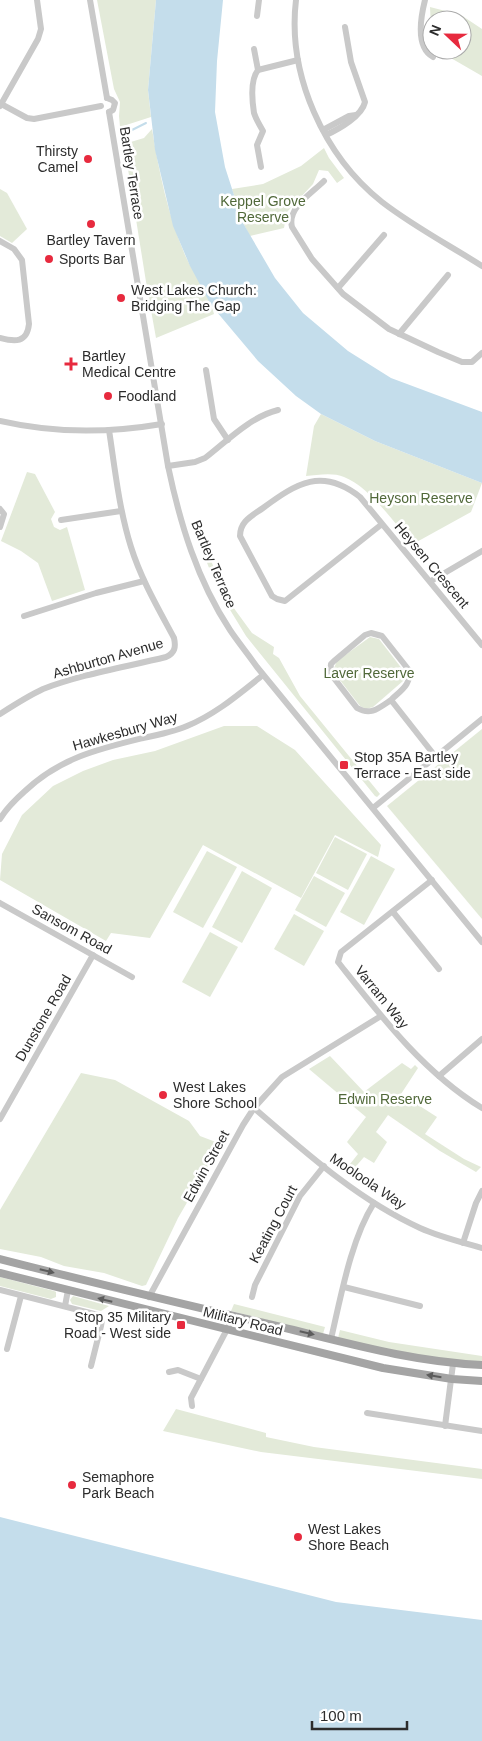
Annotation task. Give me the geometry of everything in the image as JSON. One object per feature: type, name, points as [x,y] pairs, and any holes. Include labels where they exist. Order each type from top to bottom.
[{"type":"main road","name":"Military Road","points":[[0,1259],[148,1297],[385,1352],[453,1364],[482,1365]]},
{"type":"main road","name":"Military Road","points":[[0,1273],[383,1368],[452,1379],[482,1381]]},
{"type":"street","points":[[37,0],[41,29],[38,39],[0,105],[27,118],[34,119],[101,106]]},
{"type":"street","points":[[90,0],[107,98]]},
{"type":"street","points":[[257,16],[259,0]]},
{"type":"street","points":[[296,0],[294,24],[298,60],[307,94],[325,132],[351,172],[394,211],[482,266]]},
{"type":"street","points":[[422,14],[422,38]]},
{"type":"street","points":[[325,132],[349,116],[356,115],[360,112],[365,102],[351,62],[345,27]]},
{"type":"street","points":[[254,50],[258,70]]},
{"type":"street","points":[[261,167],[257,145],[263,131],[254,114],[252,81],[254,75],[258,70],[298,60]]},
{"type":"street","points":[[101,106],[102,102],[107,98]]},
{"type":"street","points":[[101,106],[103,110],[109,112],[113,110],[115,103],[107,98]]},
{"type":"street","name":"Bartley Terrace","points":[[109,112],[168,466],[186,536],[206,584],[229,629],[263,675],[482,942]]},
{"type":"street","points":[[324,181],[294,210],[290,222],[312,260],[343,294],[389,329],[438,352],[462,362],[472,362],[482,353]]},
{"type":"street","points":[[338,288],[384,235]]},
{"type":"street","points":[[0,241],[14,249],[22,260],[29,324],[25,336],[19,340],[13,341],[0,338]]},
{"type":"street","points":[[399,334],[448,275]]},
{"type":"street","points":[[206,370],[214,420],[228,440]]},
{"type":"street","points":[[168,466],[195,462],[205,458],[266,413],[278,410]]},
{"type":"street","points":[[0,421],[60,429],[109,430],[162,424]]},
{"type":"street","name":"Ashburton Avenue","points":[[0,714],[42,690],[62,683],[172,655],[176,644],[174,638],[144,580],[131,548],[121,511],[109,430]]},
{"type":"street","name":"Heysen Crescent","points":[[382,524],[285,601],[277,600],[272,596],[240,536],[240,530],[245,522],[290,489],[312,481],[335,483],[352,490],[360,496],[479,637],[482,645]]},
{"type":"street","points":[[0,509],[4,514],[0,527]]},
{"type":"street","points":[[60,520],[121,511]]},
{"type":"street","points":[[431,581],[482,551]]},
{"type":"street","points":[[24,616],[144,580]]},
{"type":"street","points":[[371,633],[382,636],[410,674],[407,685],[391,700],[373,712],[361,711],[330,673],[331,664],[365,635],[371,633]]},
{"type":"street","name":"Hawkesbury Way","points":[[1,816],[36,781],[60,765],[78,756],[100,749],[163,734],[200,721],[218,711],[263,675]]},
{"type":"street","points":[[391,700],[435,756]]},
{"type":"street","points":[[373,808],[482,719]]},
{"type":"street","name":"Varram Way","points":[[432,880],[341,952],[338,962],[401,1040],[439,1076],[482,1108]]},
{"type":"street","name":"Sansom Road","points":[[1,905],[132,977]]},
{"type":"street","points":[[393,912],[439,969]]},
{"type":"street","name":"Dunstone Road","points":[[0,1119],[93,955]]},
{"type":"street","name":"Edwin Street","points":[[148,1297],[242,1125],[254,1108],[282,1077],[381,1016]]},
{"type":"street","points":[[439,1076],[482,1039]]},
{"type":"street","name":"Mooloola Way","points":[[254,1108],[324,1166],[374,1203],[422,1229],[482,1248]]},
{"type":"street","name":"Keating Court","points":[[252,1297],[255,1285],[300,1196],[324,1166]]},
{"type":"street","points":[[463,1243],[482,1191]]},
{"type":"street","points":[[331,1339],[352,1254],[368,1212],[374,1203]]},
{"type":"street","points":[[344,1287],[420,1306]]},
{"type":"street","points":[[0,1290],[98,1315],[102,1320],[92,1366]]},
{"type":"street","points":[[64,1306],[68,1290]]},
{"type":"street","points":[[7,1349],[21,1296]]},
{"type":"street","points":[[192,1406],[191,1398],[234,1316]]},
{"type":"street","points":[[445,1426],[453,1364]]},
{"type":"street","points":[[169,1372],[178,1370],[201,1379]]},
{"type":"street","points":[[366,1413],[482,1431]]},
{"type":"green space","points":[[97,0],[156,0],[148,90],[151,117],[120,127],[120,102],[114,89]]},
{"type":"green space","points":[[430,7],[442,10],[430,10]]},
{"type":"green space","points":[[472,22],[482,29],[482,76],[454,60],[472,60]]},
{"type":"green space","points":[[152,129],[161,177],[174,224],[185,255],[209,299],[214,314],[156,338],[124,144],[144,138]]},
{"type":"green space","name":"Keppel Grove Reserve","points":[[324,148],[344,178],[337,183],[328,171],[319,170],[313,184],[287,212],[284,228],[250,236],[243,223],[232,189],[263,184],[301,166]]},
{"type":"green space","points":[[0,189],[7,193],[27,229],[12,243],[0,236]]},
{"type":"green space","name":"Heyson Reserve","points":[[321,414],[375,441],[482,483],[471,512],[413,544],[372,497],[354,482],[335,475],[306,476],[314,426]]},
{"type":"green space","points":[[27,472],[35,474],[55,512],[51,519],[54,527],[60,530],[67,527],[85,590],[52,601],[38,563],[21,551],[1,541]]},
{"type":"green space","points":[[192,524],[197,525],[225,596],[252,633],[274,647],[273,654],[279,658],[300,696],[380,794],[377,797],[246,636],[224,600],[211,573]]},
{"type":"green space","name":"Laver Reserve","points":[[370,637],[379,639],[403,670],[405,676],[403,681],[373,707],[366,709],[360,706],[336,675],[334,668],[337,661]]},
{"type":"green space","points":[[224,726],[257,726],[295,750],[381,845],[378,857],[335,835],[301,898],[203,845],[150,938],[111,933],[106,941],[0,880],[2,854],[22,815],[53,786],[83,771],[113,760],[155,751]]},
{"type":"green space","points":[[482,729],[482,919],[387,806]]},
{"type":"green space","points":[[335,837],[367,854],[348,890],[316,873]]},
{"type":"green space","points":[[207,851],[237,867],[203,928],[173,912]]},
{"type":"green space","points":[[371,856],[395,869],[364,925],[340,912]]},
{"type":"green space","points":[[242,871],[272,888],[242,943],[212,927]]},
{"type":"green space","points":[[314,876],[345,893],[326,927],[295,910]]},
{"type":"green space","points":[[294,914],[324,931],[304,966],[274,949]]},
{"type":"green space","points":[[210,932],[238,947],[210,997],[182,982]]},
{"type":"green space","name":"Edwin Reserve","points":[[330,1056],[364,1092],[402,1063],[411,1069],[415,1065],[418,1068],[401,1094],[437,1117],[425,1134],[464,1159],[481,1167],[476,1172],[440,1151],[388,1115],[376,1132],[387,1142],[374,1163],[364,1157],[351,1172],[346,1169],[358,1154],[347,1142],[366,1117],[309,1069]]},
{"type":"green space","points":[[81,1073],[115,1080],[189,1121],[200,1136],[221,1144],[178,1218],[146,1285],[142,1286],[104,1273],[64,1266],[41,1257],[0,1249],[0,1210]]},
{"type":"green space","points":[[0,1277],[54,1291],[56,1292],[56,1297],[51,1299],[0,1286]]},
{"type":"green space","points":[[73,1296],[109,1306],[101,1311],[72,1304],[70,1300]]},
{"type":"green space","points":[[234,1304],[325,1327],[323,1334],[231,1311]]},
{"type":"green space","points":[[340,1330],[389,1342],[482,1356],[482,1362],[444,1360],[391,1351],[338,1338]]},
{"type":"green space","points":[[176,1409],[266,1433],[266,1437],[314,1447],[482,1469],[482,1479],[261,1452],[163,1431]]},
{"type":"water","points":[[156,0],[223,0],[217,61],[215,112],[225,167],[243,223],[275,278],[303,313],[348,351],[391,378],[482,412],[482,483],[375,441],[321,414],[296,396],[258,361],[211,305],[190,266],[173,226],[155,150],[148,90]]},
{"type":"water","points":[[0,1517],[336,1602],[482,1620],[482,1741],[0,1741]]},
{"type":"waterway","points":[[128,132],[146,123]]},
{"type":"place","name":"Thirsty Camel","points":[[88,159]]},
{"type":"place","name":"Bartley Tavern","points":[[91,224]]},
{"type":"place","name":"Sports Bar","points":[[49,259]]},
{"type":"place","name":"West Lakes Church: Bridging The Gap","points":[[121,298]]},
{"type":"place","name":"Bartley Medical Centre","points":[[71,364]]},
{"type":"place","name":"Foodland","points":[[108,396]]},
{"type":"place","name":"Stop 35A Bartley Terrace - East side","points":[[344,765]]},
{"type":"place","name":"West Lakes Shore School","points":[[163,1095]]},
{"type":"place","name":"Stop 35 Military Road - West side","points":[[181,1325]]},
{"type":"place","name":"Semaphore Park Beach","points":[[72,1485]]},
{"type":"place","name":"West Lakes Shore Beach","points":[[298,1537]]}]
